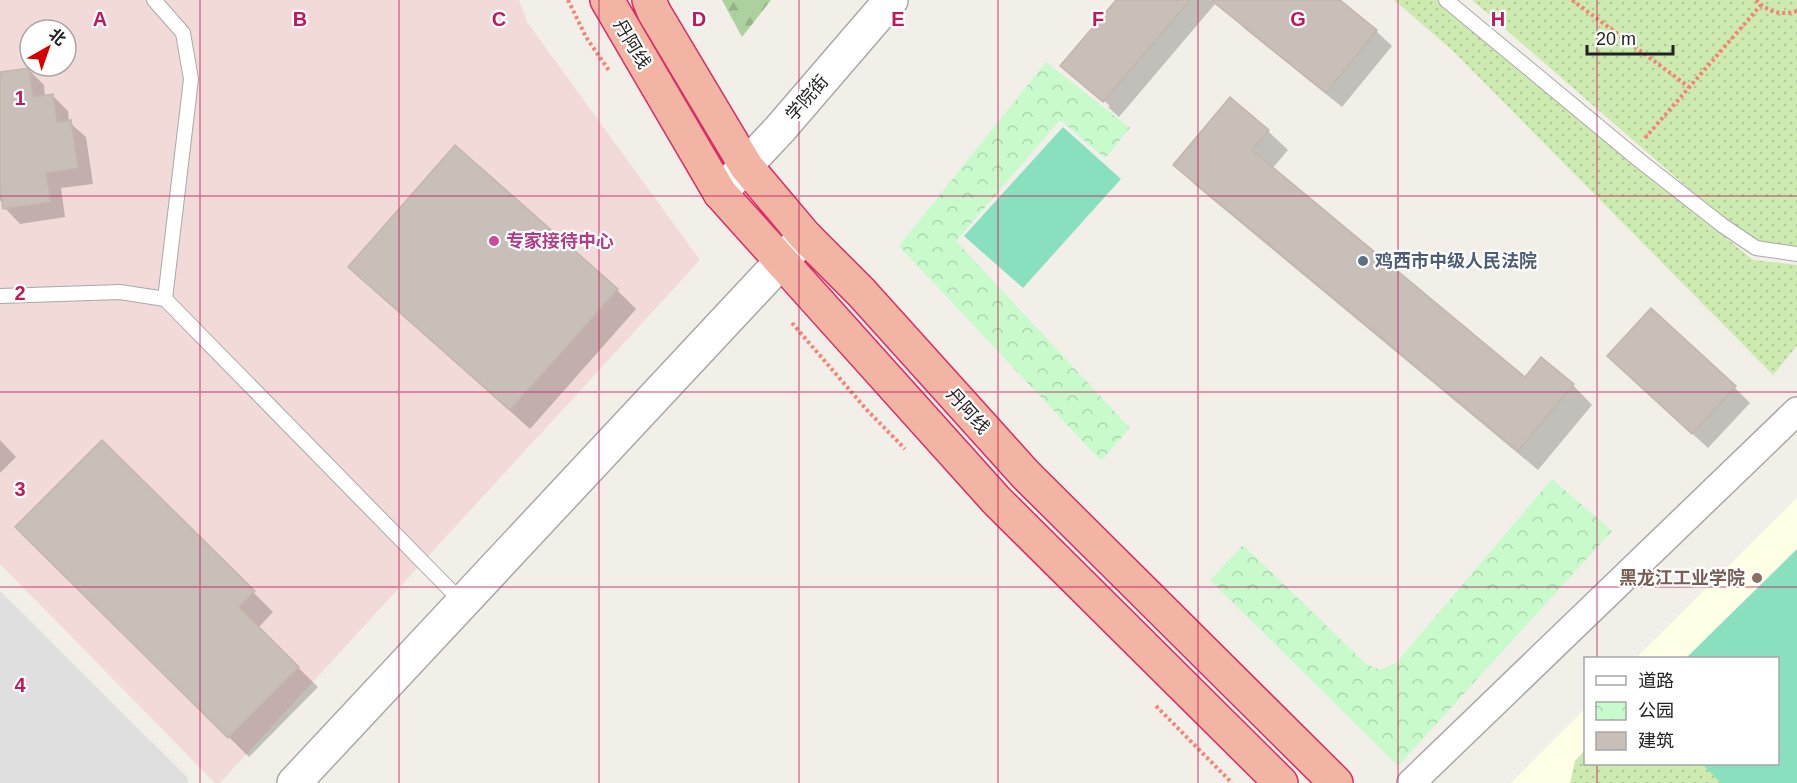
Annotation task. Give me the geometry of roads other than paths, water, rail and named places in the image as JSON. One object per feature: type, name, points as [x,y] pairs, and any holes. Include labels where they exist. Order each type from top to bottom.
[{"type":"highway","name":"丹阿线","points":[[607,0],[720,193],[997,501],[1281,783]]},
{"type":"highway","name":"丹阿线","points":[[649,0],[747,166],[805,236],[861,292],[1025,474],[1336,783]]},
{"type":"street","name":"学院街","points":[[720,193],[747,166],[891,0]]},
{"type":"street","points":[[294,783],[805,236]]},
{"type":"street","points":[[1412,783],[1797,411]]},
{"type":"lane","points":[[153,0],[183,33],[191,79],[165,299]]},
{"type":"lane","points":[[1446,0],[1632,154],[1722,225],[1756,248],[1797,254]]},
{"type":"lane","points":[[0,296],[120,292],[165,299],[462,602]]},
{"type":"place","name":"专家接待中心","points":[[494,241]]},
{"type":"place","name":"鸡西市中级人民法院","points":[[1363,261]]},
{"type":"place","name":"黑龙江工业学院","points":[[1757,578]]}]
